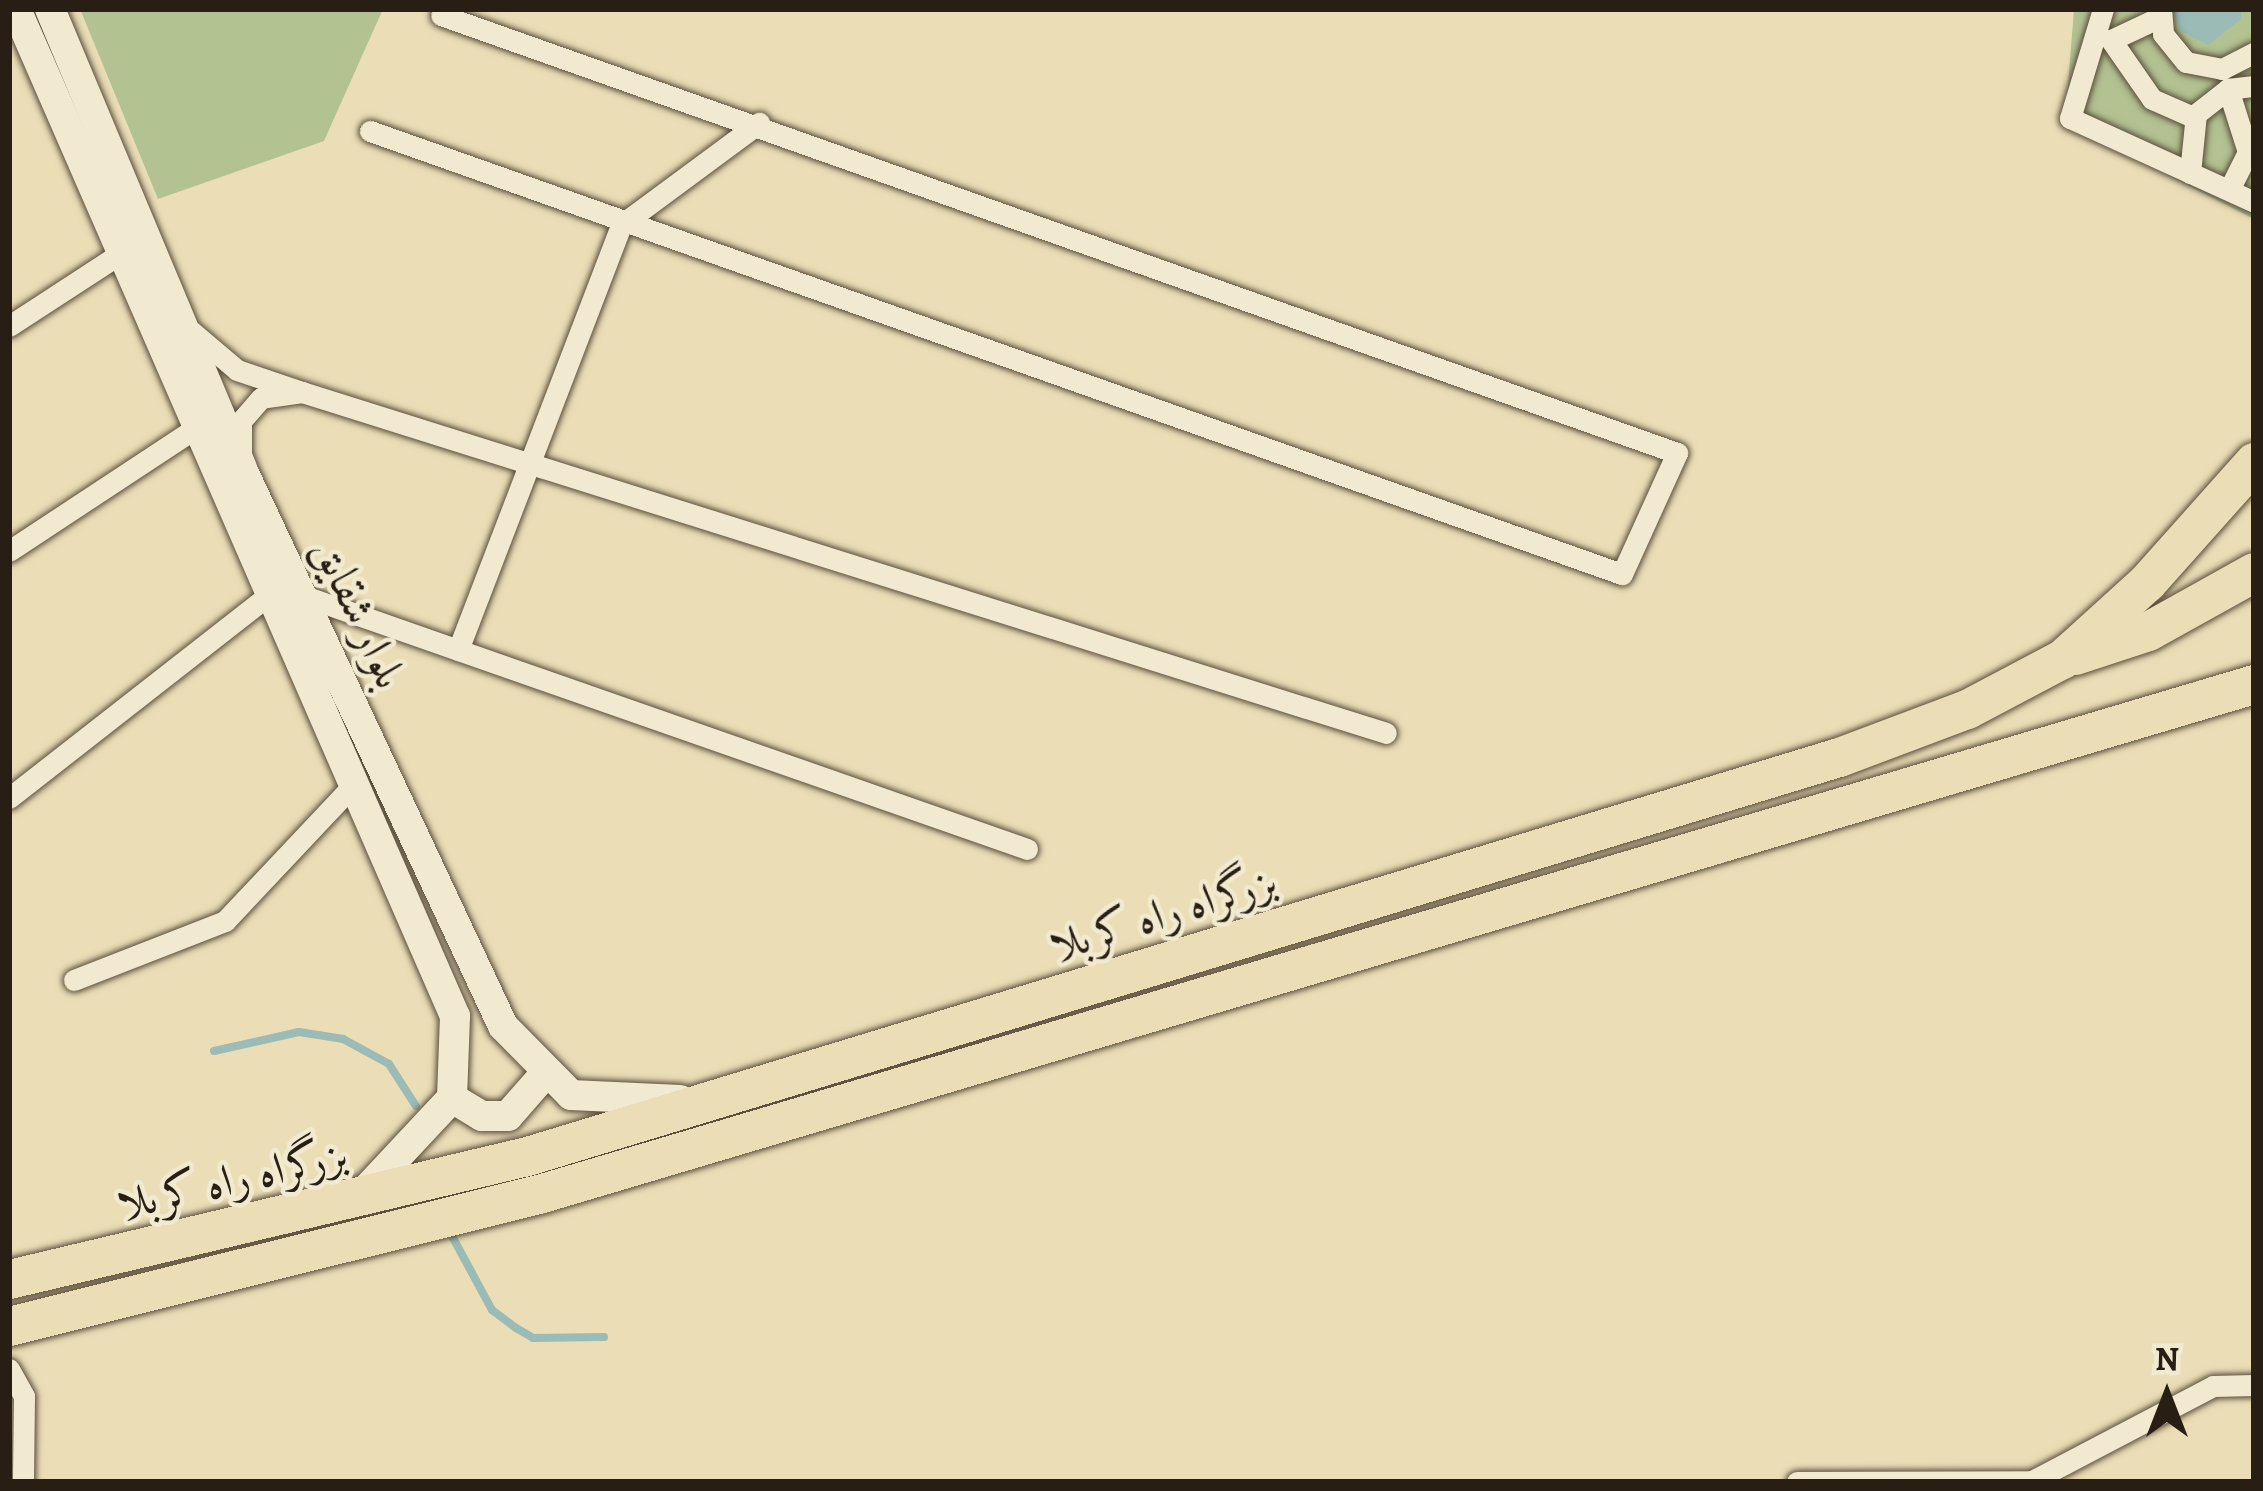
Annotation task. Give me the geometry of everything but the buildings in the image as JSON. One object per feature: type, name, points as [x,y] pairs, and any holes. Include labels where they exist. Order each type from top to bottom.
[{"type":"highway","name":"بزرگراه راه کربلا","points":[[9,1280],[352,1203],[716,1098],[1839,757],[1967,709],[2062,659],[2147,583],[2254,462]]},
{"type":"highway","points":[[2062,659],[2148,631],[2254,572]]},
{"type":"highway","name":"بزرگراه راه کربلا","points":[[9,1326],[542,1193],[2246,685]]},
{"type":"main road","name":"بلوار شقایق","points":[[16,9],[132,245],[177,314],[242,469],[488,995],[543,1076]]},
{"type":"main road","name":"بلوار شقایق","points":[[50,9],[194,429],[455,1016],[452,1098]]},
{"type":"main road","points":[[352,1203],[452,1098],[482,1116],[508,1116],[543,1076],[571,1095],[716,1098]]},
{"type":"street","points":[[2103,9],[2102,42],[2070,118],[2254,202]]},
{"type":"street","points":[[2102,42],[2161,13],[2172,50],[2208,69],[2251,153],[2229,190]]},
{"type":"street","points":[[370,131],[621,225],[1622,574],[1677,453],[759,123],[441,15]]},
{"type":"street","points":[[2102,42],[2152,99],[2195,118]]},
{"type":"street","points":[[2208,69],[2251,60]]},
{"type":"street","points":[[2189,172],[2195,118],[2219,94],[2254,86]]},
{"type":"street","points":[[458,650],[621,225],[759,123]]},
{"type":"street","points":[[9,326],[132,245]]},
{"type":"street","points":[[177,314],[237,370],[1386,733]]},
{"type":"street","points":[[242,469],[241,421],[260,398],[302,392]]},
{"type":"street","points":[[9,551],[194,429]]},
{"type":"street","points":[[301,595],[1027,849]]},
{"type":"street","points":[[9,798],[266,597]]},
{"type":"street","points":[[74,980],[225,921],[353,785]]},
{"type":"street","points":[[9,1369],[24,1396],[23,1482]]},
{"type":"street","points":[[1797,1482],[2032,1481],[2213,1386],[2254,1385]]},
{"type":"street","points":[[2080,1455],[2081,1482]]},
{"type":"green space","points":[[80,9],[383,9],[324,141],[158,199]]},
{"type":"green space","points":[[2074,9],[2254,9],[2254,219],[2065,123]]},
{"type":"water","points":[[2173,9],[2241,9],[2241,19],[2208,45],[2179,30]]},
{"type":"waterway","points":[[214,1051],[299,1032],[343,1039],[389,1064],[416,1106]]},
{"type":"waterway","points":[[452,1236],[492,1310],[516,1328],[533,1338],[604,1337]]}]
